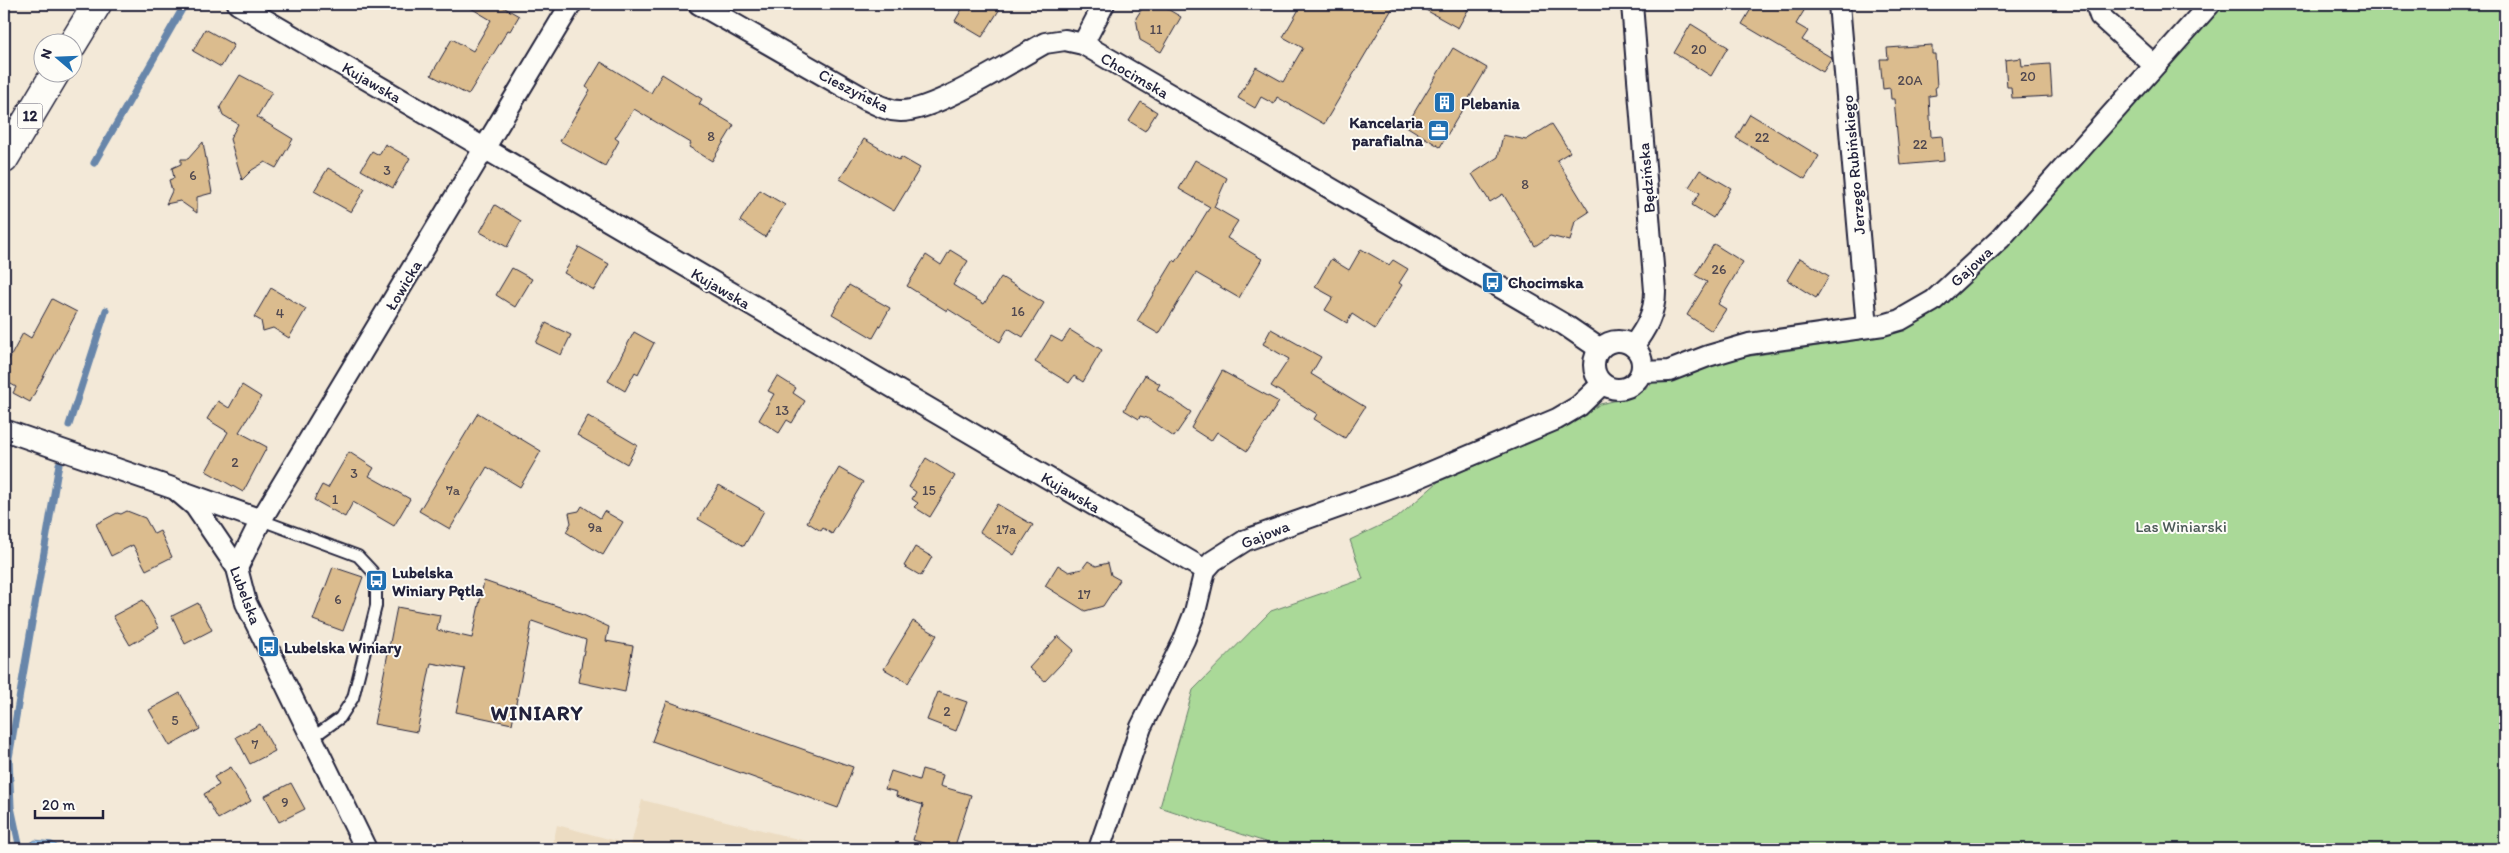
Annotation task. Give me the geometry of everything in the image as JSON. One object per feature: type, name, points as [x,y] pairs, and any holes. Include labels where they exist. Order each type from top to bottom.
[{"type":"main road","points":[[80,32],[97,4]]},
{"type":"main road","name":"12","points":[[4,159],[50,82]]},
{"type":"street","name":"Kujawska","points":[[238,4],[1205,570]]},
{"type":"street","name":"Łowicka","points":[[237,568],[261,520],[571,4]]},
{"type":"street","name":"Cieszyńska","points":[[699,4],[868,100],[890,110],[901,111],[925,108],[1045,43],[1065,40],[1083,44]]},
{"type":"street","points":[[1083,44],[1104,4]]},
{"type":"street","name":"Będzińska","points":[[1632,4],[1655,290],[1655,302],[1648,323],[1633,346]]},
{"type":"street","name":"Jerzego Rubińskiego","points":[[1839,4],[1867,327]]},
{"type":"street","points":[[2096,4],[2100,16],[2154,65]]},
{"type":"street","name":"Gajowa","points":[[1642,372],[1669,372],[1708,356],[1750,344],[1883,325],[1916,311],[1933,301],[2000,239],[2210,4]]},
{"type":"street","name":"Chocimska","points":[[1083,44],[1565,325],[1600,349]]},
{"type":"street","points":[[1619,341],[1633,346],[1641,357],[1642,372],[1632,385],[1616,389],[1602,384],[1594,370],[1596,355],[1600,349],[1612,342],[1619,341]]},
{"type":"street","name":"Gajowa","points":[[1205,570],[1224,553],[1246,540],[1402,484],[1558,419],[1579,406],[1602,384]]},
{"type":"street","name":"Lubelska","points":[[4,430],[176,489],[195,506],[237,568],[246,603],[366,849]]},
{"type":"street","points":[[176,489],[261,520]]},
{"type":"street","points":[[1099,849],[1141,727],[1190,626],[1205,570]]},
{"type":"lane","points":[[261,520],[358,556],[372,571],[376,581],[376,606],[354,698],[340,718],[312,738]]},
{"type":"shaded area","points":[[642,800],[837,849],[552,849],[557,825],[631,845]]},
{"type":"green space","name":"Las Winiarski","points":[[2224,4],[2505,4],[2505,849],[1286,849],[1160,807],[1193,690],[1271,611],[1363,579],[1350,540],[1398,517],[1438,482],[1570,425],[1600,404],[1636,396],[1654,382],[1675,380],[1722,362],[1744,357],[1879,337],[1905,329],[1928,317],[2006,248]]},
{"type":"water","points":[[35,840],[52,842],[63,849],[20,849]]},
{"type":"building","points":[[464,4],[498,4],[519,16],[510,31],[508,30],[468,95],[431,75],[452,39],[473,51],[491,20]]},
{"type":"building","points":[[965,4],[1003,4],[982,37],[955,21]]},
{"type":"building","points":[[1145,4],[1159,4],[1181,17],[1161,52],[1140,40],[1136,18]]},
{"type":"building","points":[[1302,4],[1395,4],[1324,124],[1277,97],[1274,104],[1261,97],[1255,108],[1238,98],[1256,67],[1283,82],[1303,48],[1283,37]]},
{"type":"building","points":[[1415,4],[1457,4],[1468,10],[1458,28]]},
{"type":"building","points":[[1754,4],[1808,4],[1796,24],[1808,31],[1802,40],[1832,58],[1823,72],[1742,24]]},
{"type":"building","points":[[1691,24],[1728,47],[1711,76],[1674,53]]},
{"type":"building","points":[[205,29],[234,45],[221,67],[193,51]]},
{"type":"building","points":[[1932,45],[1932,54],[1935,54],[1937,87],[1935,87],[1936,95],[1929,96],[1931,137],[1942,136],[1944,161],[1900,165],[1894,99],[1891,99],[1890,88],[1883,89],[1880,59],[1888,59],[1887,48]]},
{"type":"building","name":"Plebania","points":[[1453,48],[1487,68],[1440,147],[1406,126]]},
{"type":"building","points":[[2021,58],[2022,66],[2050,64],[2052,96],[2012,98],[2011,87],[2007,87],[2005,60]]},
{"type":"building","points":[[601,62],[651,93],[662,74],[702,99],[699,104],[734,125],[712,161],[689,147],[691,143],[634,109],[615,138],[619,141],[605,166],[560,141],[590,90],[586,87]]},
{"type":"building","points":[[240,75],[272,92],[257,117],[293,139],[276,168],[265,162],[252,170],[242,180],[230,139],[238,124],[223,115],[220,107]]},
{"type":"building","points":[[1141,102],[1157,112],[1145,131],[1129,121]]},
{"type":"building","points":[[1750,114],[1819,156],[1805,179],[1736,138]]},
{"type":"building","points":[[1552,124],[1570,152],[1557,160],[1589,212],[1575,221],[1570,241],[1550,236],[1535,246],[1503,194],[1490,202],[1472,174],[1498,157],[1503,135],[1526,140]]},
{"type":"building","points":[[864,139],[899,160],[901,157],[920,168],[894,211],[840,179]]},
{"type":"building","points":[[203,142],[212,193],[197,197],[197,213],[180,201],[166,204],[172,191],[169,180],[174,178],[172,168],[181,164],[181,159],[188,159]]},
{"type":"building","points":[[385,144],[410,158],[393,188],[361,170],[372,151],[379,155]]},
{"type":"building","points":[[1195,160],[1227,178],[1214,207],[1238,221],[1227,238],[1262,259],[1239,298],[1196,273],[1159,334],[1137,321],[1174,260],[1176,262],[1210,207],[1179,189]]},
{"type":"building","points":[[328,168],[365,189],[351,212],[314,191]]},
{"type":"building","points":[[1700,170],[1731,188],[1713,218],[1692,205],[1700,193],[1689,187]]},
{"type":"building","points":[[760,190],[785,205],[765,237],[740,221]]},
{"type":"building","points":[[495,205],[521,221],[507,247],[480,232]]},
{"type":"building","points":[[1714,244],[1743,262],[1718,304],[1726,309],[1712,331],[1687,315],[1707,282],[1695,275]]},
{"type":"building","points":[[579,247],[609,264],[594,290],[564,273]]},
{"type":"building","points":[[1361,249],[1389,265],[1393,260],[1408,269],[1399,283],[1402,285],[1375,329],[1352,314],[1347,323],[1325,310],[1333,297],[1315,287],[1331,259],[1349,270]]},
{"type":"building","points":[[950,250],[968,261],[953,285],[984,304],[1001,277],[1044,303],[1023,337],[1008,328],[1000,342],[907,286],[926,255],[941,265]]},
{"type":"building","points":[[1800,258],[1829,276],[1816,298],[1787,280]]},
{"type":"building","points":[[512,268],[532,279],[515,307],[496,295]]},
{"type":"building","points":[[849,285],[890,308],[873,338],[832,314]]},
{"type":"building","points":[[271,288],[306,309],[289,338],[273,328],[263,331],[261,321],[254,317]]},
{"type":"building","points":[[52,299],[77,312],[30,402],[13,393],[16,387],[4,380],[4,369],[23,333],[31,338]]},
{"type":"building","points":[[546,323],[571,335],[561,355],[536,343]]},
{"type":"building","points":[[1271,329],[1321,357],[1311,374],[1365,407],[1345,438],[1314,419],[1317,414],[1271,386],[1289,359],[1263,344]]},
{"type":"building","points":[[1070,330],[1102,350],[1083,382],[1074,376],[1069,383],[1035,362],[1051,336],[1062,342]]},
{"type":"building","points":[[634,332],[654,343],[638,374],[635,372],[625,391],[608,381]]},
{"type":"building","points":[[1222,371],[1279,402],[1247,451],[1217,432],[1211,441],[1191,428]]},
{"type":"building","points":[[1145,375],[1160,384],[1157,389],[1191,412],[1174,437],[1147,418],[1140,416],[1139,419],[1124,410]]},
{"type":"building","points":[[777,376],[796,388],[793,393],[805,401],[792,423],[787,420],[779,433],[759,420],[774,394],[768,391]]},
{"type":"building","points":[[242,385],[261,397],[239,432],[267,447],[243,492],[206,471],[228,432],[207,419],[218,401],[229,408]]},
{"type":"building","points":[[478,413],[541,451],[520,487],[487,467],[450,529],[419,511]]},
{"type":"building","points":[[588,416],[637,445],[627,464],[577,435]]},
{"type":"building","points":[[349,452],[374,468],[369,476],[410,499],[394,526],[353,502],[345,517],[314,500],[322,485],[328,488]]},
{"type":"building","points":[[926,458],[955,476],[930,517],[914,507],[918,503],[912,499],[916,492],[909,487]]},
{"type":"building","points":[[839,468],[863,482],[832,534],[823,528],[821,531],[807,522]]},
{"type":"building","points":[[719,485],[764,511],[744,546],[698,519]]},
{"type":"building","points":[[997,504],[1033,525],[1014,555],[980,532]]},
{"type":"building","points":[[582,506],[600,518],[604,511],[623,522],[603,555],[566,532],[571,523],[569,513],[579,511]]},
{"type":"building","points":[[127,511],[145,518],[154,534],[160,531],[172,557],[146,570],[133,545],[111,556],[96,524],[117,513],[121,514]]},
{"type":"building","points":[[915,547],[932,557],[921,576],[904,566]]},
{"type":"building","points":[[1088,561],[1096,566],[1108,563],[1111,575],[1120,580],[1103,606],[1085,611],[1045,586],[1058,565],[1069,572],[1082,569]]},
{"type":"building","points":[[333,567],[363,577],[343,631],[313,620]]},
{"type":"building","points":[[484,581],[583,615],[609,627],[606,641],[633,646],[625,692],[578,682],[586,640],[532,621],[512,724],[456,712],[465,669],[431,663],[417,732],[374,724],[397,607],[440,615],[437,630],[472,638]]},
{"type":"building","points":[[143,600],[159,628],[130,645],[113,616]]},
{"type":"building","points":[[198,603],[212,630],[185,644],[172,616]]},
{"type":"building","points":[[913,621],[937,635],[908,683],[884,669]]},
{"type":"building","points":[[1058,636],[1074,650],[1045,681],[1029,668]]},
{"type":"building","points":[[938,692],[967,702],[956,731],[927,720]]},
{"type":"building","points":[[180,693],[200,729],[170,746],[149,710]]},
{"type":"building","points":[[667,701],[853,767],[838,808],[652,741]]},
{"type":"building","points":[[260,724],[275,751],[250,764],[236,737]]},
{"type":"building","points":[[231,767],[251,801],[218,819],[204,794],[219,785],[214,777]]},
{"type":"building","points":[[922,769],[943,775],[940,786],[971,795],[954,849],[944,849],[913,840],[923,805],[896,796],[897,792],[885,789],[891,771],[919,780]]},
{"type":"building","points":[[291,783],[305,809],[279,822],[265,796]]},
{"type":"waterway","points":[[94,163],[185,4]]},
{"type":"waterway","points":[[69,425],[106,310]]},
{"type":"waterway","points":[[20,849],[11,807],[9,758],[59,464]]},
{"type":"place","name":"Plebania","points":[[1445,103]]},
{"type":"place","name":"Kancelaria parafialna","points":[[1439,131]]},
{"type":"place","name":"Chocimska","points":[[1492,282]]},
{"type":"place","name":"Lubelska Winiary Pętla","points":[[376,581]]},
{"type":"place","name":"Lubelska Winiary","points":[[268,647]]},
{"type":"district","name":"WINIARY","points":[[537,713]]}]
